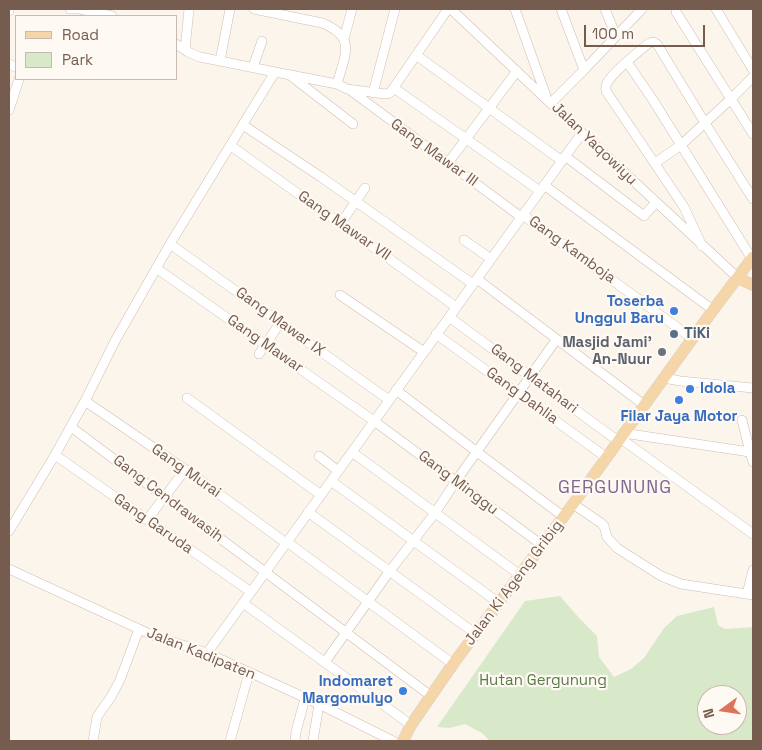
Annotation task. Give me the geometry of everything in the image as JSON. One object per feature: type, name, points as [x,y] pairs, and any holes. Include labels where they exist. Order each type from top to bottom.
[{"type":"main road","name":"Jalan Ki Ageng Gribig","points":[[403,741],[411,725],[453,664],[574,504],[752,258]]},
{"type":"main road","points":[[738,278],[753,285]]},
{"type":"street","points":[[70,9],[80,9],[107,15]]},
{"type":"street","points":[[185,50],[189,9]]},
{"type":"street","points":[[220,61],[230,9]]},
{"type":"street","points":[[254,9],[322,23],[335,30],[344,39]]},
{"type":"street","points":[[337,84],[346,52],[344,39],[352,9]]},
{"type":"street","points":[[373,93],[396,9]]},
{"type":"street","points":[[178,45],[193,55],[337,84],[347,89],[385,94],[390,93],[394,88],[450,9]]},
{"type":"street","name":"Jalan Yaqowiyu","points":[[450,9],[738,278]]},
{"type":"street","points":[[515,9],[549,101],[584,70],[642,9]]},
{"type":"street","points":[[561,9],[584,70]]},
{"type":"street","points":[[606,9],[616,36]]},
{"type":"street","points":[[627,9],[634,17]]},
{"type":"street","points":[[716,9],[753,70]]},
{"type":"street","points":[[676,12],[753,134]]},
{"type":"street","points":[[253,66],[262,41]]},
{"type":"street","points":[[702,246],[687,212],[606,91],[607,84],[649,43],[655,42],[753,199]]},
{"type":"street","points":[[416,55],[488,108],[563,158],[644,216],[656,202]]},
{"type":"street","points":[[628,62],[752,258]]},
{"type":"street","points":[[448,162],[517,71]]},
{"type":"street","points":[[9,530],[55,455],[156,268],[275,72]]},
{"type":"street","points":[[289,74],[353,124]]},
{"type":"street","points":[[655,164],[681,145],[753,77]]},
{"type":"street","points":[[9,110],[20,80]]},
{"type":"street","points":[[394,88],[542,188],[713,310]]},
{"type":"street","name":"Gang Mawar III","points":[[347,89],[522,216]]},
{"type":"street","points":[[243,125],[475,281],[644,406]]},
{"type":"street","points":[[207,653],[582,133]]},
{"type":"street","name":"Gang Mawar VII","points":[[230,146],[341,223],[456,308]]},
{"type":"street","points":[[341,223],[365,188]]},
{"type":"street","name":"Gang Kamboja","points":[[522,216],[693,339]]},
{"type":"street","points":[[464,240],[491,259]]},
{"type":"street","name":"Gang Mawar IX","points":[[170,244],[389,400]]},
{"type":"street","name":"Gang Mawar","points":[[156,268],[374,421]]},
{"type":"street","points":[[340,295],[424,352]]},
{"type":"street","name":"Gang Matahari","points":[[450,316],[753,534]]},
{"type":"street","points":[[259,354],[280,322]]},
{"type":"street","name":"Gang Dahlia","points":[[436,334],[606,458]]},
{"type":"street","points":[[325,662],[389,572],[435,513],[556,340]]},
{"type":"street","points":[[664,378],[753,388]]},
{"type":"street","points":[[396,390],[564,517]]},
{"type":"street","points":[[186,398],[321,495]]},
{"type":"street","name":"Gang Murai","points":[[85,401],[287,542],[453,664]]},
{"type":"street","points":[[742,420],[753,462]]},
{"type":"street","name":"Gang Minggu","points":[[374,421],[542,545]]},
{"type":"street","name":"Gang Cendrawasih","points":[[71,426],[431,696]]},
{"type":"street","points":[[620,438],[750,452]]},
{"type":"street","points":[[352,452],[520,575]]},
{"type":"street","name":"Gang Garuda","points":[[55,455],[251,592]]},
{"type":"street","points":[[319,456],[338,471]]},
{"type":"street","points":[[147,520],[185,470]]},
{"type":"street","points":[[331,481],[499,604]]},
{"type":"street","points":[[574,504],[601,523],[604,526],[607,537],[618,548],[661,576],[681,584],[750,595],[753,570]]},
{"type":"street","points":[[308,512],[476,634]]},
{"type":"street","name":"Jalan Kadipaten","points":[[9,569],[152,635],[207,653],[319,704],[393,741]]},
{"type":"street","points":[[243,603],[411,725]]},
{"type":"street","points":[[93,741],[97,717],[120,680],[139,629]]},
{"type":"street","points":[[230,741],[249,673]]},
{"type":"street","points":[[295,741],[306,698]]},
{"type":"street","points":[[312,741],[319,704]]},
{"type":"green space","name":"Hutan Gergunung","points":[[560,596],[597,636],[599,657],[614,677],[631,669],[644,658],[664,628],[677,616],[714,607],[718,625],[725,629],[753,627],[753,741],[490,741],[482,733],[465,724],[450,728],[437,727],[525,601]]},
{"type":"place","name":"Toserba Unggul Baru","points":[[674,311]]},
{"type":"place","name":"TiKi","points":[[674,334]]},
{"type":"place","name":"Masjid Jami' An-Nuur","points":[[662,352]]},
{"type":"place","name":"Idola","points":[[690,389]]},
{"type":"place","name":"Filar Jaya Motor","points":[[679,400]]},
{"type":"place","name":"Indomaret Margomulyo","points":[[403,691]]},
{"type":"district","name":"GERGUNUNG","points":[[615,488]]}]
